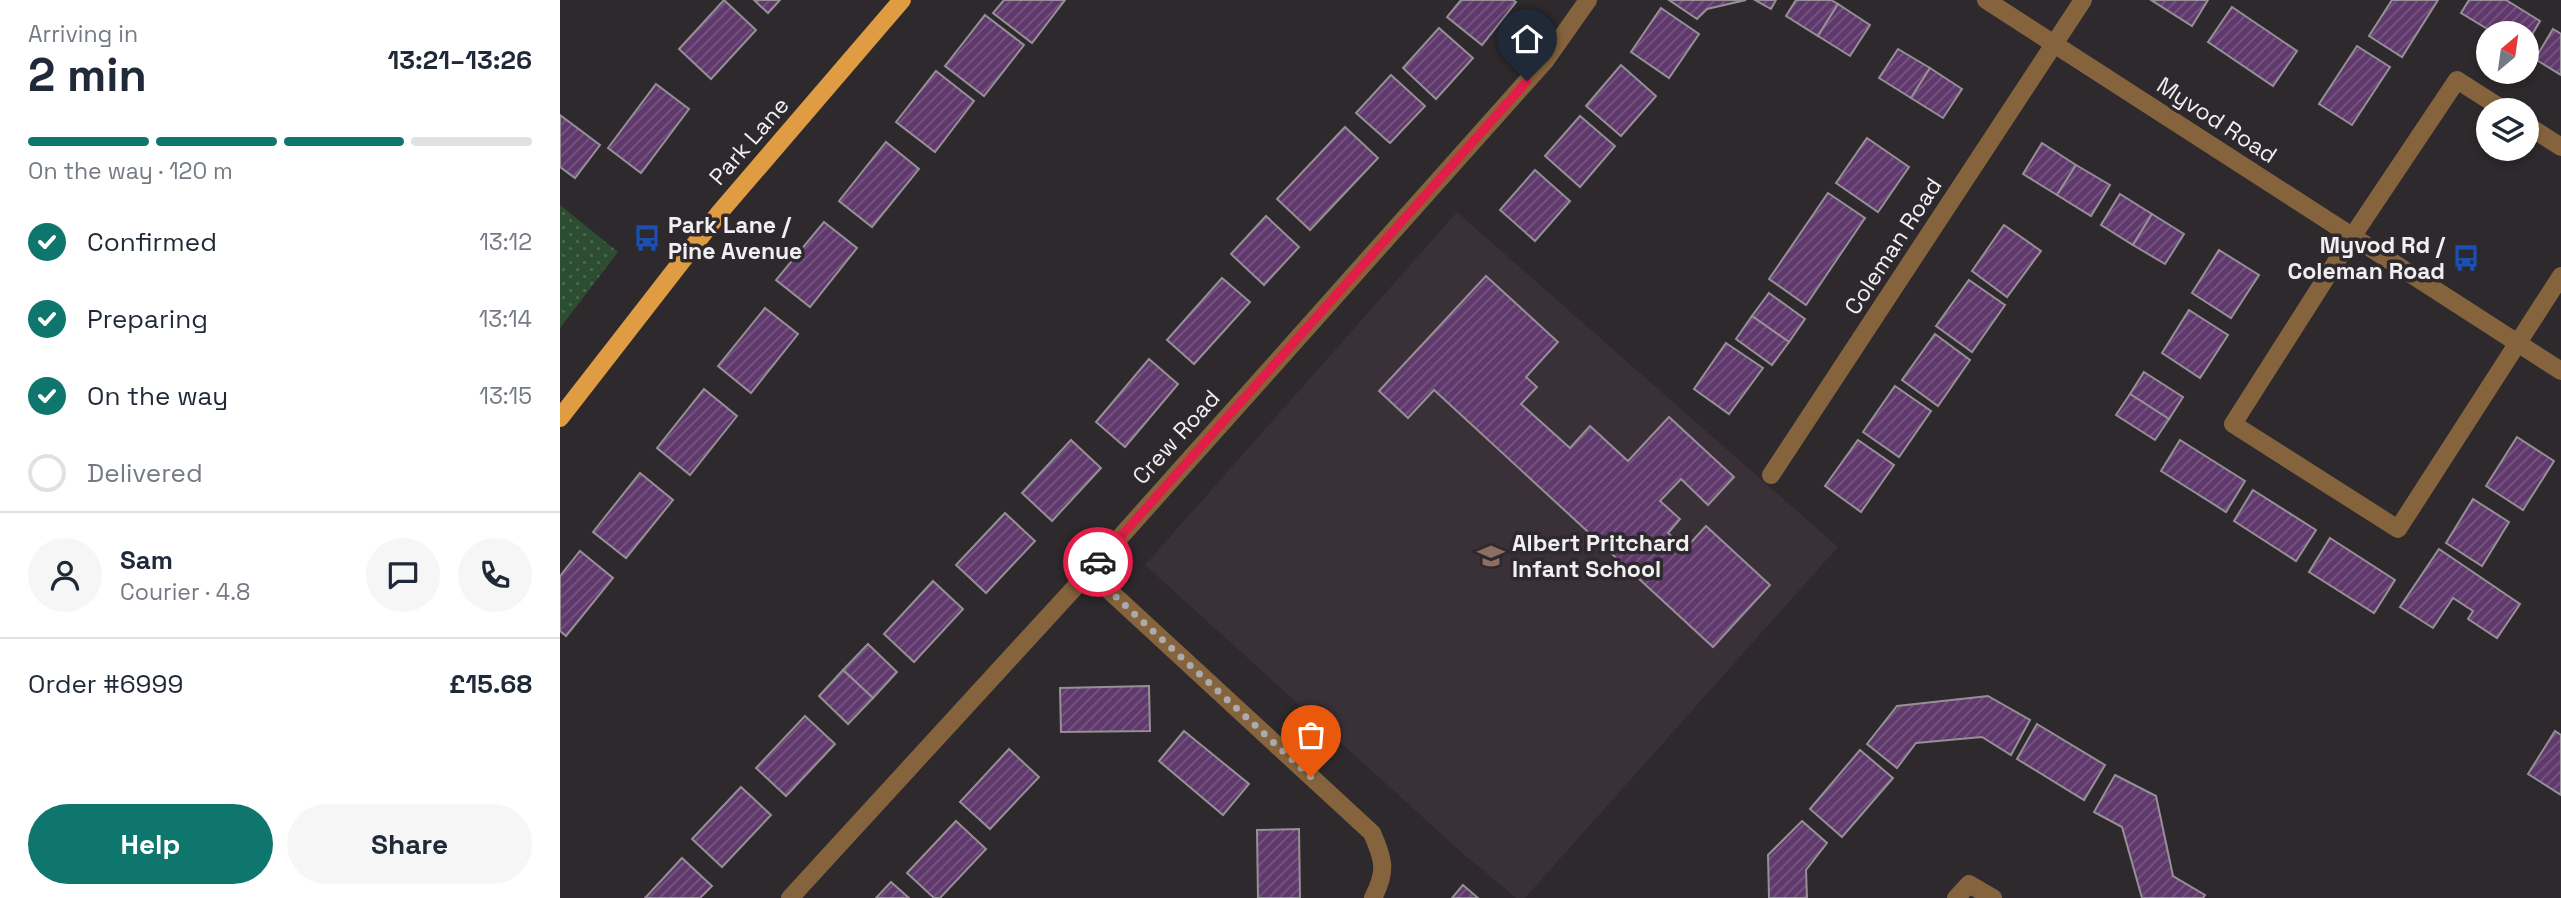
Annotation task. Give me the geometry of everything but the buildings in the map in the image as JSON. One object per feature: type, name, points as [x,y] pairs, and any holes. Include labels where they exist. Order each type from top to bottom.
[{"type":"main road","name":"Park Lane","points":[[560,418],[720,212],[902,0]]},
{"type":"street","name":"Crew Road","points":[[790,898],[1089,572],[1545,61],[1588,0]]},
{"type":"street","name":"Myvod Road","points":[[1986,0],[2561,371]]},
{"type":"street","points":[[2055,44],[2083,0]]},
{"type":"street","name":"Coleman Road","points":[[1772,475],[2055,44]]},
{"type":"street","points":[[2485,98],[2457,80],[2352,237],[2233,424],[2398,529],[2561,276]]},
{"type":"street","points":[[2539,133],[2561,147]]},
{"type":"street","points":[[1089,572],[1372,833],[1382,857],[1382,880],[1373,898]]},
{"type":"street","points":[[1956,898],[1969,884],[1993,898]]},
{"type":"shaded area","name":"Albert Pritchard Infant School","points":[[1457,212],[1838,547],[1525,898],[1516,898],[1460,851],[1145,565]]},
{"type":"green space","points":[[560,205],[618,252],[560,328]]},
{"type":"way so far","points":[[1098,562],[1089,572],[1311,777]]},
{"type":"place","name":"Park Lane / Pine Avenue","points":[[647,238]]},
{"type":"place","name":"Myvod Rd / Coleman Road","points":[[2466,258]]},
{"type":"place","name":"Albert Pritchard Infant School","points":[[1491,556]]},
{"type":"route","points":[[1098,562],[1527,81]]}]
